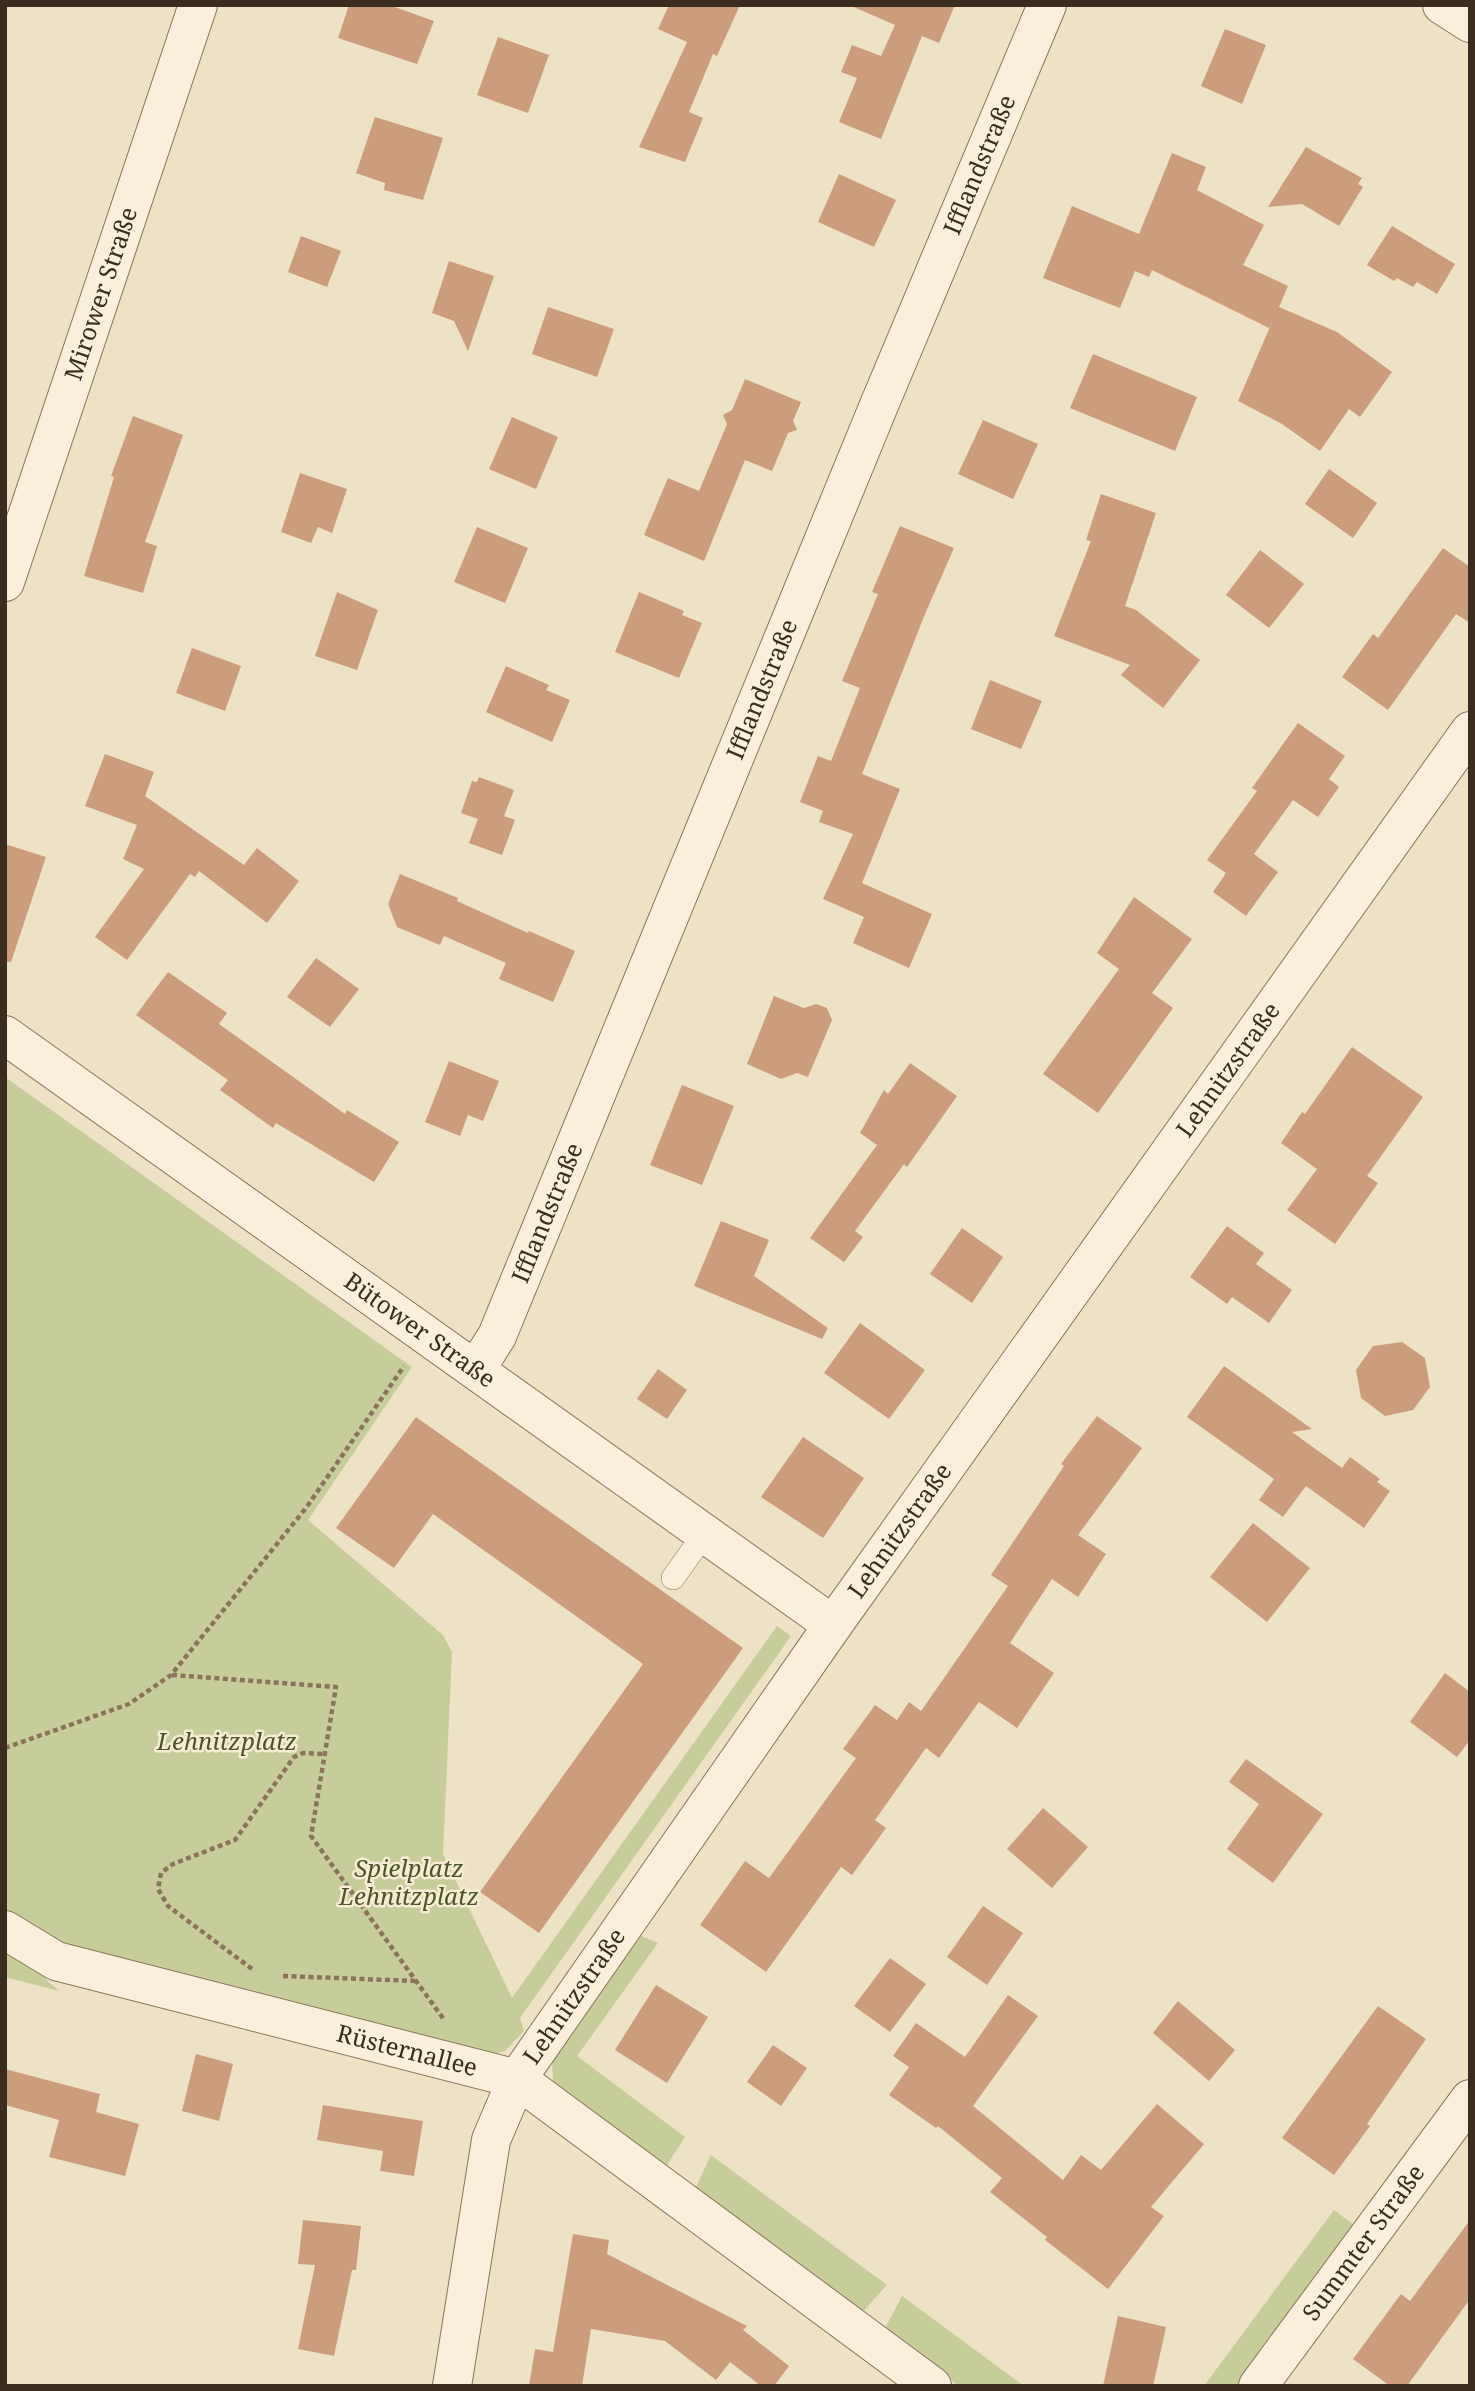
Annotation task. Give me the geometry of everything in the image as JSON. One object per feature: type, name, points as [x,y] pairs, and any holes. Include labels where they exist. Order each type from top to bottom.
[{"type":"street","name":"Mirower Straße","points":[[5,582],[198,5]]},
{"type":"street","name":"Ifflandstraße","points":[[476,1369],[498,1336],[1046,5]]},
{"type":"street","points":[[1442,5],[1470,23]]},
{"type":"street","name":"Lehnitzstraße","points":[[452,2386],[491,2140],[517,2079],[833,1625],[1470,731]]},
{"type":"street","name":"Bütower Straße","points":[[5,1035],[833,1625]]},
{"type":"street","name":"Rüsternallee","points":[[5,1930],[56,1961],[517,2079],[932,2386]]},
{"type":"street","name":"Summter Straße","points":[[1258,2386],[1470,2099]]},
{"type":"lane","points":[[673,1578],[705,1533]]},
{"type":"path","points":[[5,1748],[129,1704],[171,1675],[306,1508],[426,1334]]},
{"type":"path","points":[[171,1675],[336,1687],[311,1836],[446,2024]]},
{"type":"path","points":[[262,1976],[168,1906],[158,1889],[161,1873],[173,1864],[235,1840],[294,1757],[303,1753],[325,1754]]},
{"type":"path","points":[[275,1976],[416,1981]]},
{"type":"green space","name":"Lehnitzplatz","points":[[5,1077],[412,1367],[308,1520],[443,1635],[452,1652],[443,1854],[512,1998],[777,1626],[791,1636],[520,2018],[524,2031],[505,2051],[484,2056],[60,1946],[5,1910]]},
{"type":"green space","points":[[634,1933],[658,1943],[577,2056],[685,2137],[663,2171],[553,2083],[552,2057]]},
{"type":"green space","points":[[5,1949],[35,1969],[59,1991],[5,1977]]},
{"type":"green space","points":[[711,2155],[887,2285],[861,2314],[694,2191]]},
{"type":"green space","points":[[1334,2210],[1358,2228],[1241,2386],[1204,2386]]},
{"type":"green space","points":[[902,2296],[1024,2386],[959,2386],[884,2330]]},
{"type":"building","points":[[349,5],[389,5],[434,21],[417,64],[338,38]]},
{"type":"building","points":[[669,5],[740,5],[717,56],[713,54],[689,112],[703,118],[685,162],[639,147],[687,42],[658,29]]},
{"type":"building","points":[[849,5],[955,5],[939,43],[922,36],[881,139],[839,122],[857,78],[841,72],[852,45],[881,56],[895,25]]},
{"type":"building","points":[[1225,29],[1266,45],[1242,104],[1201,86]]},
{"type":"building","points":[[498,37],[549,55],[528,113],[477,95]]},
{"type":"building","points":[[375,117],[443,138],[423,200],[384,190],[385,183],[356,173]]},
{"type":"building","points":[[1306,147],[1362,178],[1358,184],[1363,187],[1339,226],[1302,204],[1268,207]]},
{"type":"building","points":[[1172,153],[1206,167],[1197,190],[1264,225],[1243,265],[1288,286],[1279,307],[1337,332],[1392,372],[1360,417],[1349,409],[1320,451],[1282,424],[1238,401],[1273,320],[1269,328],[1152,270],[1149,277],[1135,271],[1120,308],[1043,278],[1072,206],[1139,234]]},
{"type":"building","points":[[839,174],[896,200],[874,247],[818,222]]},
{"type":"building","points":[[1392,226],[1455,264],[1437,294],[1417,282],[1413,287],[1397,278],[1394,281],[1367,265]]},
{"type":"building","points":[[301,236],[341,251],[327,287],[288,272]]},
{"type":"building","points":[[449,261],[494,276],[468,351],[454,321],[432,313]]},
{"type":"building","points":[[548,307],[614,329],[597,377],[532,354]]},
{"type":"building","points":[[1093,354],[1197,397],[1175,451],[1070,408]]},
{"type":"building","points":[[745,379],[801,402],[793,421],[797,430],[788,433],[772,471],[745,460],[704,561],[644,535],[668,478],[699,491],[727,424],[723,415],[732,410]]},
{"type":"building","points":[[133,416],[183,435],[145,542],[157,546],[143,593],[84,576],[114,477],[111,476]]},
{"type":"building","points":[[512,417],[558,437],[536,489],[489,469]]},
{"type":"building","points":[[983,420],[1038,444],[1013,499],[958,474]]},
{"type":"building","points":[[1329,469],[1377,503],[1353,538],[1305,504]]},
{"type":"building","points":[[300,473],[347,489],[332,533],[318,527],[311,543],[281,532]]},
{"type":"building","points":[[1101,494],[1156,513],[1125,606],[1136,610],[1200,660],[1163,708],[1121,675],[1130,665],[1054,636],[1091,541],[1086,540]]},
{"type":"building","points":[[900,526],[954,548],[862,774],[900,789],[862,883],[932,914],[909,968],[853,943],[864,917],[823,899],[853,834],[819,822],[823,811],[800,802],[818,756],[831,761],[860,688],[842,681],[878,594],[872,592]]},
{"type":"building","points":[[477,527],[528,548],[505,603],[454,582]]},
{"type":"building","points":[[1443,548],[1470,567],[1470,623],[1456,614],[1388,710],[1342,677],[1373,634],[1378,638]]},
{"type":"building","points":[[1260,550],[1304,584],[1269,628],[1226,595]]},
{"type":"building","points":[[337,592],[378,610],[357,670],[315,656]]},
{"type":"building","points":[[639,592],[684,611],[682,615],[702,623],[679,678],[615,652]]},
{"type":"building","points":[[192,648],[241,666],[225,711],[176,693]]},
{"type":"building","points":[[506,666],[549,685],[546,690],[570,700],[552,742],[486,712]]},
{"type":"building","points":[[990,680],[1042,701],[1021,749],[971,729]]},
{"type":"building","points":[[1298,723],[1345,756],[1329,779],[1339,787],[1318,817],[1293,800],[1254,854],[1278,872],[1246,916],[1213,892],[1226,873],[1207,860],[1257,791],[1252,788]]},
{"type":"building","points":[[105,754],[154,772],[145,796],[244,865],[257,848],[299,881],[267,923],[199,871],[195,877],[190,874],[127,960],[95,937],[144,869],[123,859],[137,825],[85,806]]},
{"type":"building","points":[[479,777],[514,790],[504,816],[515,820],[502,855],[469,843],[478,819],[461,813],[472,781],[477,782]]},
{"type":"building","points":[[5,844],[46,857],[11,962],[5,962]]},
{"type":"building","points":[[400,874],[458,898],[457,901],[528,933],[529,931],[575,951],[553,1002],[499,979],[506,963],[444,936],[440,945],[397,927],[388,904]]},
{"type":"building","points":[[1134,897],[1192,939],[1152,993],[1173,1008],[1098,1113],[1043,1074],[1119,969],[1097,953]]},
{"type":"building","points":[[316,958],[359,989],[330,1027],[287,997]]},
{"type":"building","points":[[168,972],[227,1013],[219,1024],[345,1114],[347,1110],[399,1142],[374,1182],[276,1123],[273,1128],[220,1090],[228,1080],[136,1015]]},
{"type":"building","points":[[774,996],[804,1008],[816,1004],[827,1008],[832,1020],[808,1077],[797,1073],[781,1079],[747,1064]]},
{"type":"building","points":[[1352,1047],[1423,1097],[1367,1176],[1378,1183],[1335,1244],[1287,1210],[1317,1169],[1281,1143]]},
{"type":"building","points":[[449,1061],[499,1081],[483,1121],[468,1115],[460,1136],[425,1122]]},
{"type":"building","points":[[910,1063],[957,1096],[907,1167],[904,1164],[855,1231],[863,1237],[844,1262],[810,1238],[877,1145],[860,1133],[884,1090],[888,1094]]},
{"type":"building","points":[[682,1085],[734,1106],[702,1185],[650,1165]]},
{"type":"building","points":[[721,1221],[769,1240],[754,1276],[828,1328],[822,1339],[694,1286]]},
{"type":"building","points":[[1227,1226],[1264,1253],[1256,1264],[1292,1290],[1269,1323],[1232,1297],[1227,1304],[1190,1277]]},
{"type":"building","points":[[962,1228],[1003,1257],[972,1303],[930,1274]]},
{"type":"building","points":[[860,1323],[925,1370],[889,1419],[824,1373]]},
{"type":"building","points":[[1402,1342],[1425,1358],[1430,1387],[1413,1410],[1385,1416],[1361,1398],[1356,1370],[1373,1346]]},
{"type":"building","points":[[1224,1366],[1312,1429],[1292,1432],[1342,1468],[1350,1457],[1380,1479],[1377,1482],[1390,1491],[1364,1528],[1306,1486],[1283,1517],[1259,1500],[1274,1479],[1187,1417]]},
{"type":"building","points":[[658,1369],[687,1390],[667,1419],[637,1399]]},
{"type":"building","points":[[1097,1416],[1142,1448],[1078,1535],[1106,1554],[1078,1597],[1052,1579],[1010,1643],[1054,1673],[1017,1728],[979,1702],[939,1758],[926,1748],[875,1820],[886,1828],[852,1875],[841,1867],[766,1972],[700,1925],[745,1861],[769,1878],[856,1758],[843,1749],[875,1705],[897,1720],[909,1702],[921,1711],[1008,1586],[991,1575],[1064,1466],[1061,1464]]},
{"type":"building","points":[[416,1417],[743,1648],[539,1933],[480,1892],[643,1664],[433,1514],[394,1568],[336,1528]]},
{"type":"building","points":[[803,1437],[864,1478],[823,1538],[761,1497]]},
{"type":"building","points":[[1253,1523],[1310,1568],[1267,1622],[1210,1577]]},
{"type":"building","points":[[1445,1673],[1470,1692],[1470,1740],[1457,1757],[1410,1722]]},
{"type":"building","points":[[1246,1759],[1323,1814],[1273,1883],[1227,1849],[1259,1804],[1229,1782]]},
{"type":"building","points":[[1043,1808],[1088,1847],[1052,1888],[1007,1849]]},
{"type":"building","points":[[983,1906],[1023,1933],[987,1985],[947,1957]]},
{"type":"building","points":[[890,1958],[926,1984],[890,2032],[854,2006]]},
{"type":"building","points":[[656,1985],[708,2017],[667,2083],[615,2050]]},
{"type":"building","points":[[1008,1995],[1038,2016],[973,2106],[1063,2180],[1081,2155],[1101,2170],[1157,2104],[1204,2144],[1151,2207],[1164,2216],[1108,2289],[1045,2240],[1047,2237],[990,2192],[1002,2178],[938,2126],[936,2128],[889,2095],[909,2067],[893,2056],[916,2023],[965,2057]]},
{"type":"building","points":[[1178,2001],[1235,2050],[1209,2081],[1153,2033]]},
{"type":"building","points":[[1378,2006],[1426,2039],[1367,2124],[1370,2126],[1334,2175],[1282,2138]]},
{"type":"building","points":[[773,2045],[807,2068],[781,2106],[747,2082]]},
{"type":"building","points":[[196,2054],[233,2064],[219,2121],[182,2111]]},
{"type":"building","points":[[5,2069],[100,2094],[96,2112],[139,2124],[125,2176],[49,2157],[59,2120],[5,2105]]},
{"type":"building","points":[[323,2105],[423,2121],[414,2176],[380,2171],[383,2151],[317,2140]]},
{"type":"building","points":[[303,2220],[361,2226],[356,2270],[352,2270],[334,2356],[298,2349],[315,2265],[298,2264]]},
{"type":"building","points":[[1470,2220],[1470,2299],[1407,2386],[1390,2386],[1353,2359],[1401,2294],[1410,2301]]},
{"type":"building","points":[[573,2234],[609,2240],[607,2254],[747,2326],[743,2330],[789,2366],[774,2386],[761,2386],[730,2362],[716,2380],[665,2341],[591,2329],[582,2386],[529,2386],[535,2349],[553,2352]]},
{"type":"building","points":[[1118,2316],[1166,2327],[1153,2386],[1103,2386]]},
{"type":"park label","name":"Spielplatz Lehnitzplatz","points":[[409,1883]]}]
